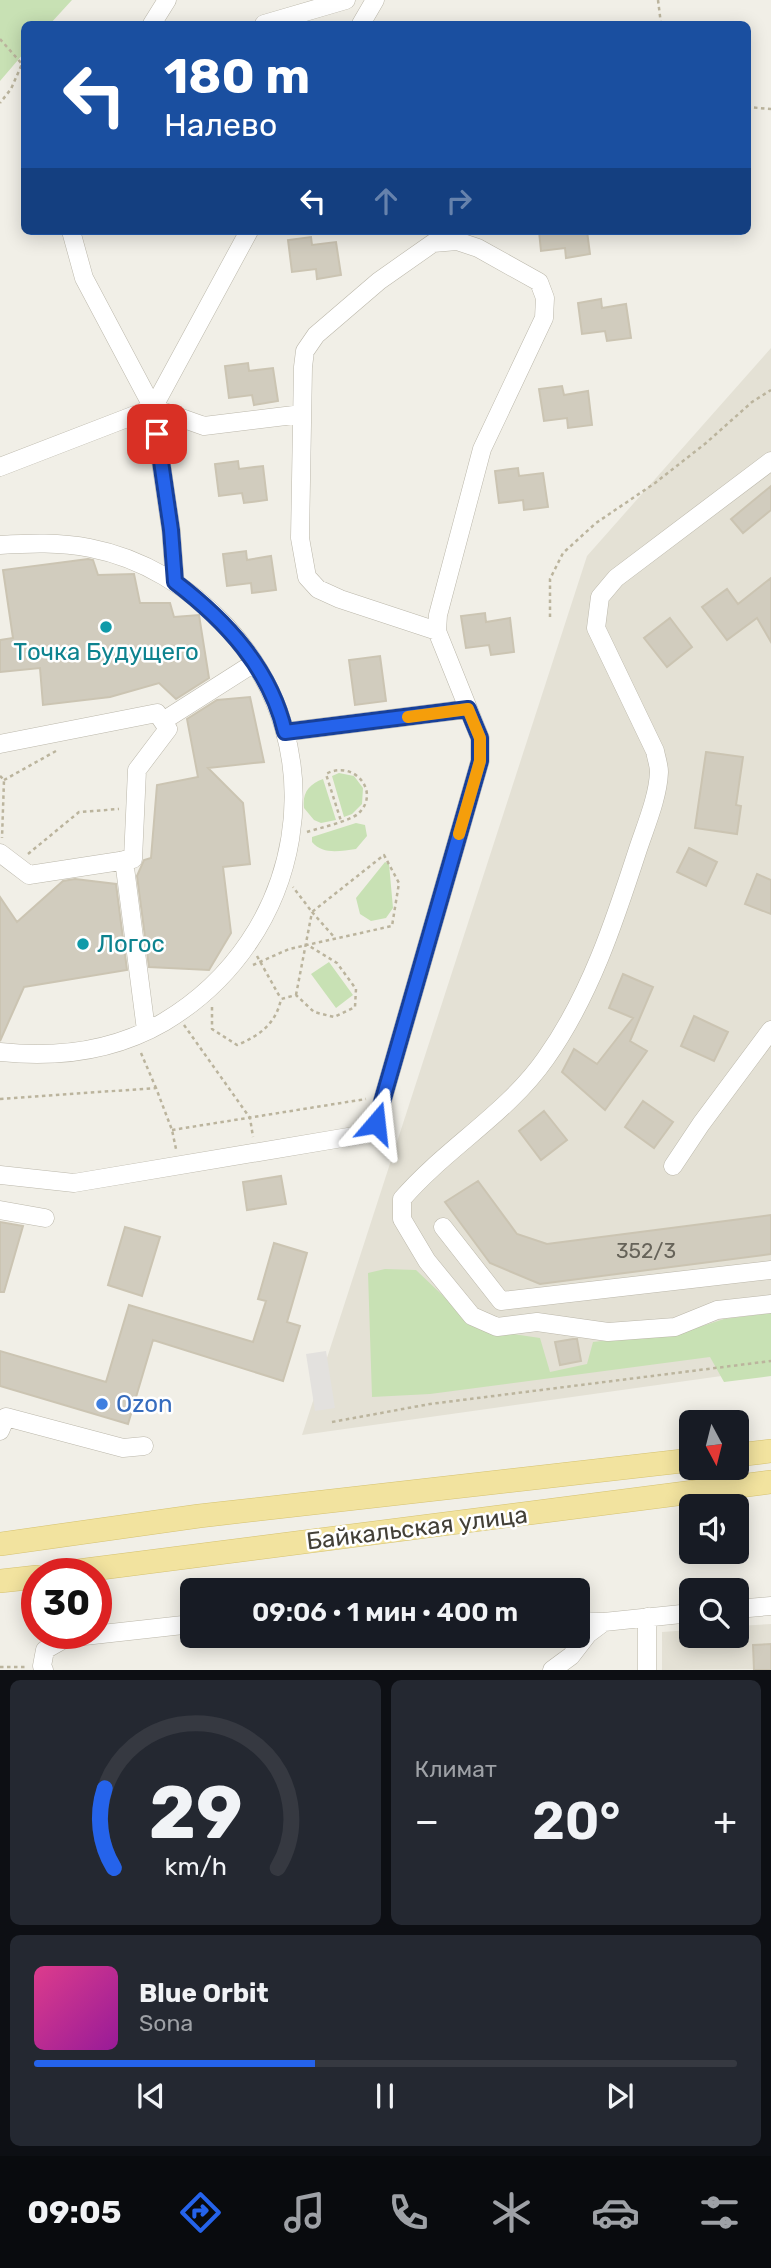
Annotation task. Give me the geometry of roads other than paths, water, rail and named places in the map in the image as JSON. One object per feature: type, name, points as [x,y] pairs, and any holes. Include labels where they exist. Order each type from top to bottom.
[{"type":"main road","points":[[749,1454],[771,1451]]},
{"type":"main road","name":"Байкальская улица","points":[[0,1544],[199,1516],[679,1461]]},
{"type":"main road","name":"Байкальская улица","points":[[112,1567],[771,1482]]},
{"type":"main road","points":[[0,1581],[21,1579]]},
{"type":"street","points":[[154,21],[167,0]]},
{"type":"street","points":[[274,21],[346,0]]},
{"type":"street","points":[[363,21],[375,0]]},
{"type":"street","points":[[72,235],[84,278],[153,408],[171,530],[175,582]]},
{"type":"street","points":[[0,467],[153,408],[247,235]]},
{"type":"street","points":[[0,1175],[74,1183],[256,1155],[368,1132],[376,1123],[480,761],[480,738],[437,631],[438,615],[482,449],[544,318],[545,298],[540,282],[478,248],[457,241],[433,243],[379,281],[316,335],[305,351],[300,538],[307,577],[318,589],[340,599],[437,631]]},
{"type":"street","points":[[153,408],[204,426],[302,414]]},
{"type":"street","points":[[771,461],[616,578],[600,597],[596,628],[655,751],[659,772],[651,811],[639,848],[614,922],[581,998],[546,1058],[509,1099],[421,1176],[402,1199],[402,1219],[427,1261],[472,1316],[497,1327],[537,1322],[608,1332],[675,1327],[717,1310],[771,1304]]},
{"type":"street","points":[[0,545],[46,542],[91,548],[134,561],[175,582],[210,609],[240,641],[264,678],[285,732],[292,762],[294,806],[291,837],[272,902],[247,946],[231,967],[199,998],[140,1033],[79,1052],[35,1056],[0,1052]]},
{"type":"street","points":[[163,721],[254,663]]},
{"type":"street","points":[[285,732],[468,709]]},
{"type":"street","points":[[0,744],[157,713],[168,729],[138,770],[133,859],[29,875],[6,857]]},
{"type":"street","points":[[124,860],[140,1033]]},
{"type":"street","points":[[673,1166],[771,1030]]},
{"type":"street","points":[[0,1210],[46,1218]]},
{"type":"street","points":[[443,1227],[501,1301],[771,1270]]},
{"type":"street","points":[[0,1431],[6,1417],[123,1448],[144,1446]]},
{"type":"street","points":[[749,1608],[771,1606]]},
{"type":"street","points":[[590,1621],[679,1614]]},
{"type":"street","points":[[647,1617],[647,1670]]},
{"type":"street","points":[[552,1670],[571,1656],[589,1634],[604,1622]]},
{"type":"street","points":[[43,1668],[45,1650],[66,1638],[180,1625]]},
{"type":"place","name":"Точка Будущего","points":[[106,627]]},
{"type":"place","name":"Логос","points":[[83,944]]},
{"type":"place","name":"Ozon","points":[[102,1404]]}]
